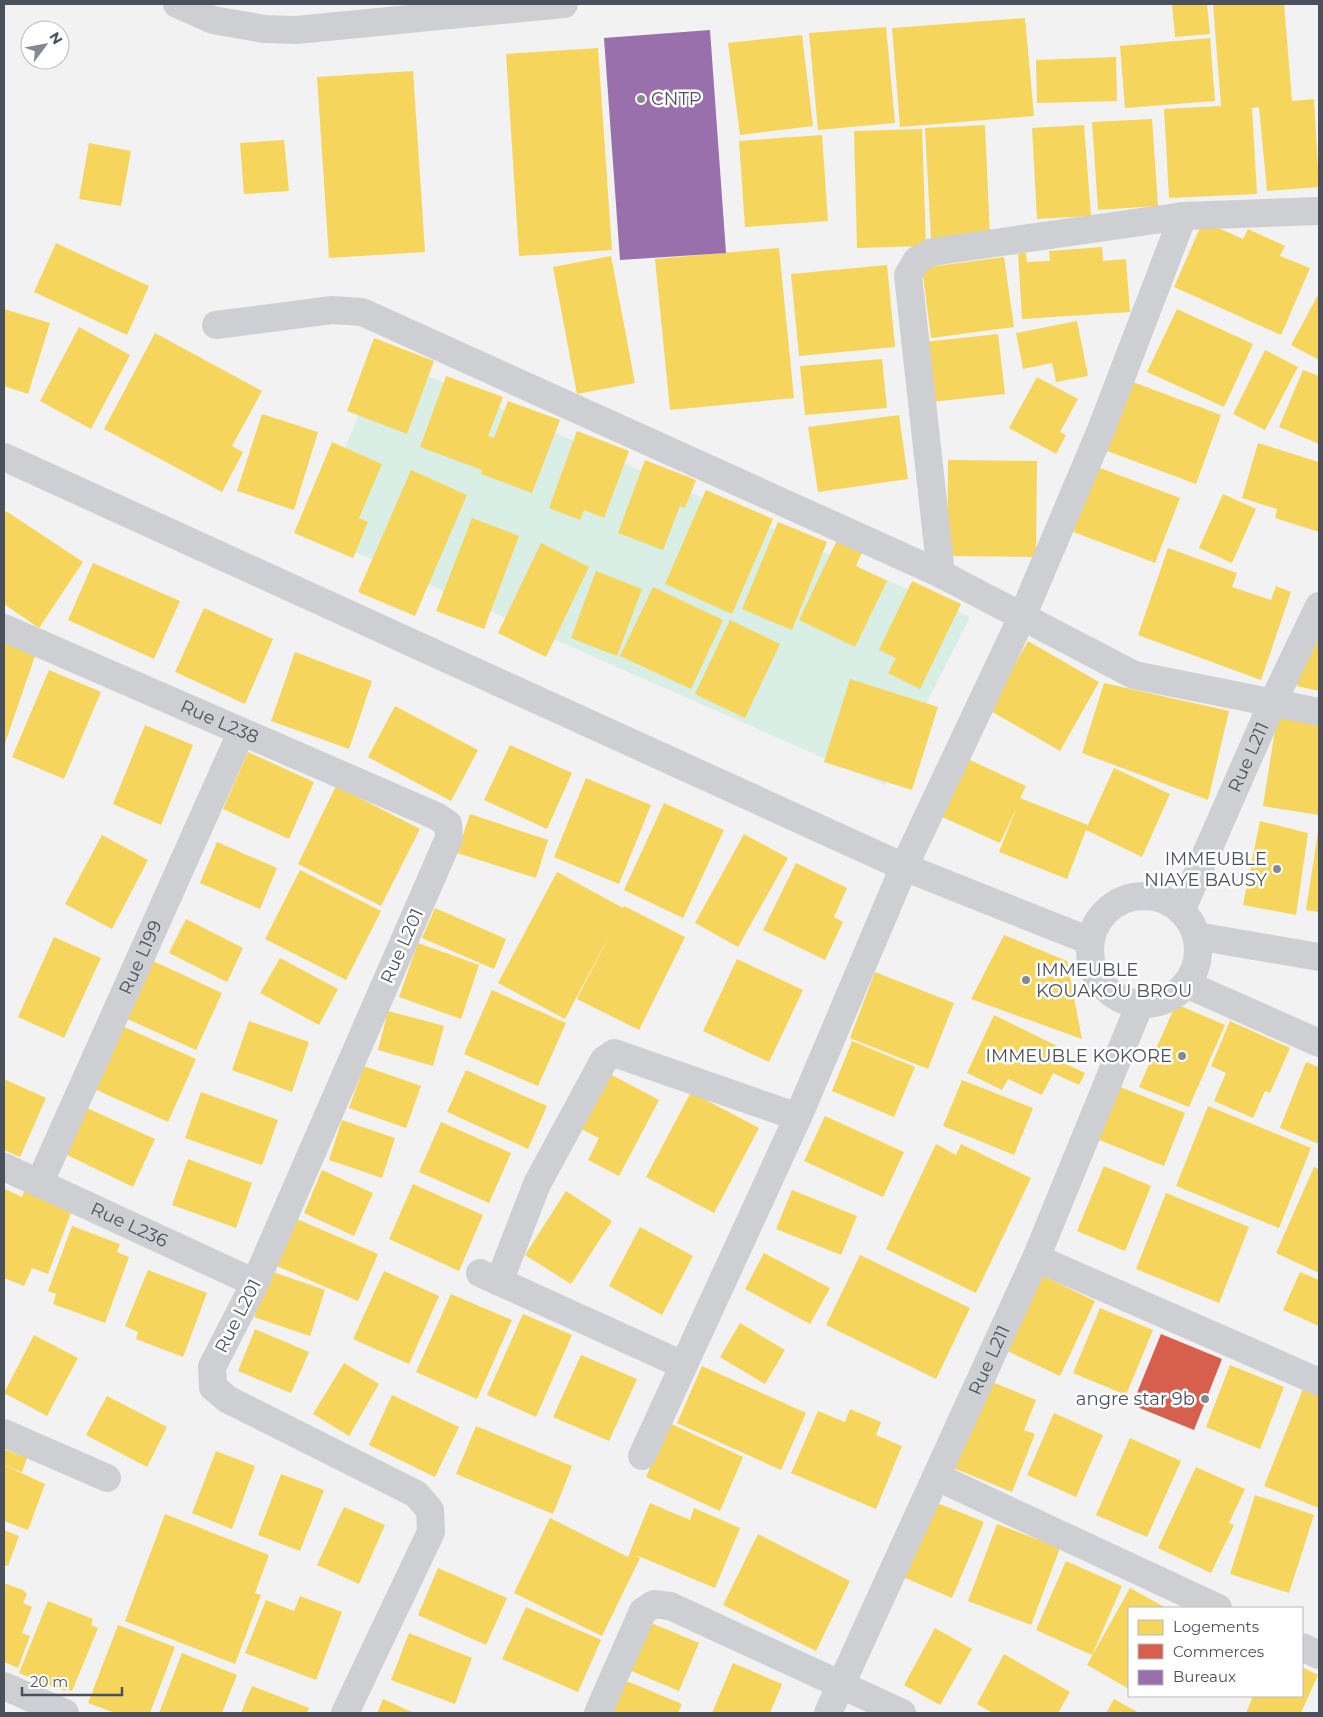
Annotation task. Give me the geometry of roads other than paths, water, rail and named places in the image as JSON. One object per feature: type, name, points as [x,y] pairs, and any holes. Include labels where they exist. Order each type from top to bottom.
[{"type":"street","points":[[177,4],[212,20],[264,28],[296,30],[564,4]]},
{"type":"street","points":[[941,574],[908,275],[917,260],[932,252],[1183,216],[1319,211]]},
{"type":"street","points":[[642,1456],[798,1117],[904,867],[1022,617],[1101,430],[1183,216]]},
{"type":"street","points":[[216,325],[332,310],[362,312],[941,574],[1134,675],[1319,712]]},
{"type":"street","points":[[4,457],[904,867],[1090,941]]},
{"type":"street","name":"Rue L211","points":[[1181,911],[1272,704],[1319,606]]},
{"type":"street","name":"Rue L238","points":[[4,628],[241,733],[436,816]]},
{"type":"street","name":"Rue L199","points":[[40,1182],[241,733]]},
{"type":"street","name":"Rue L201","points":[[345,1713],[431,1532],[430,1510],[416,1494],[226,1399],[213,1388],[212,1367],[255,1282],[449,838],[448,824],[436,816]]},
{"type":"street","points":[[1146,896],[1165,900],[1181,911],[1190,922],[1196,936],[1198,953],[1194,969],[1186,984],[1173,996],[1158,1003],[1140,1004],[1123,1000],[1108,990],[1096,976],[1090,959],[1090,941],[1096,922],[1109,907],[1126,898],[1146,896]]},
{"type":"street","points":[[1196,936],[1319,957]]},
{"type":"street","points":[[1186,984],[1319,1044]]},
{"type":"street","name":"Rue L211","points":[[828,1713],[1036,1258],[1140,1004]]},
{"type":"street","points":[[684,1365],[489,1278],[604,1060],[614,1053],[798,1117]]},
{"type":"street","name":"Rue L236","points":[[4,1167],[255,1282]]},
{"type":"street","points":[[1036,1258],[1319,1382]]},
{"type":"street","points":[[4,1433],[106,1478]]},
{"type":"street","points":[[937,1477],[1216,1607]]},
{"type":"street","points":[[598,1713],[643,1611],[654,1604],[670,1606],[902,1713]]},
{"type":"street","points":[[1303,1647],[1319,1655]]},
{"type":"street","points":[[4,1686],[64,1713]]},
{"type":"place","name":"CNTP","points":[[641,99]]},
{"type":"place","name":"IMMEUBLE NIAYE BAUSY","points":[[1277,869]]},
{"type":"place","name":"IMMEUBLE KOUAKOU BROU","points":[[1026,980]]},
{"type":"place","name":"IMMEUBLE KOKORE","points":[[1182,1056]]},
{"type":"place","name":"angre star 9b","points":[[1205,1399]]}]
